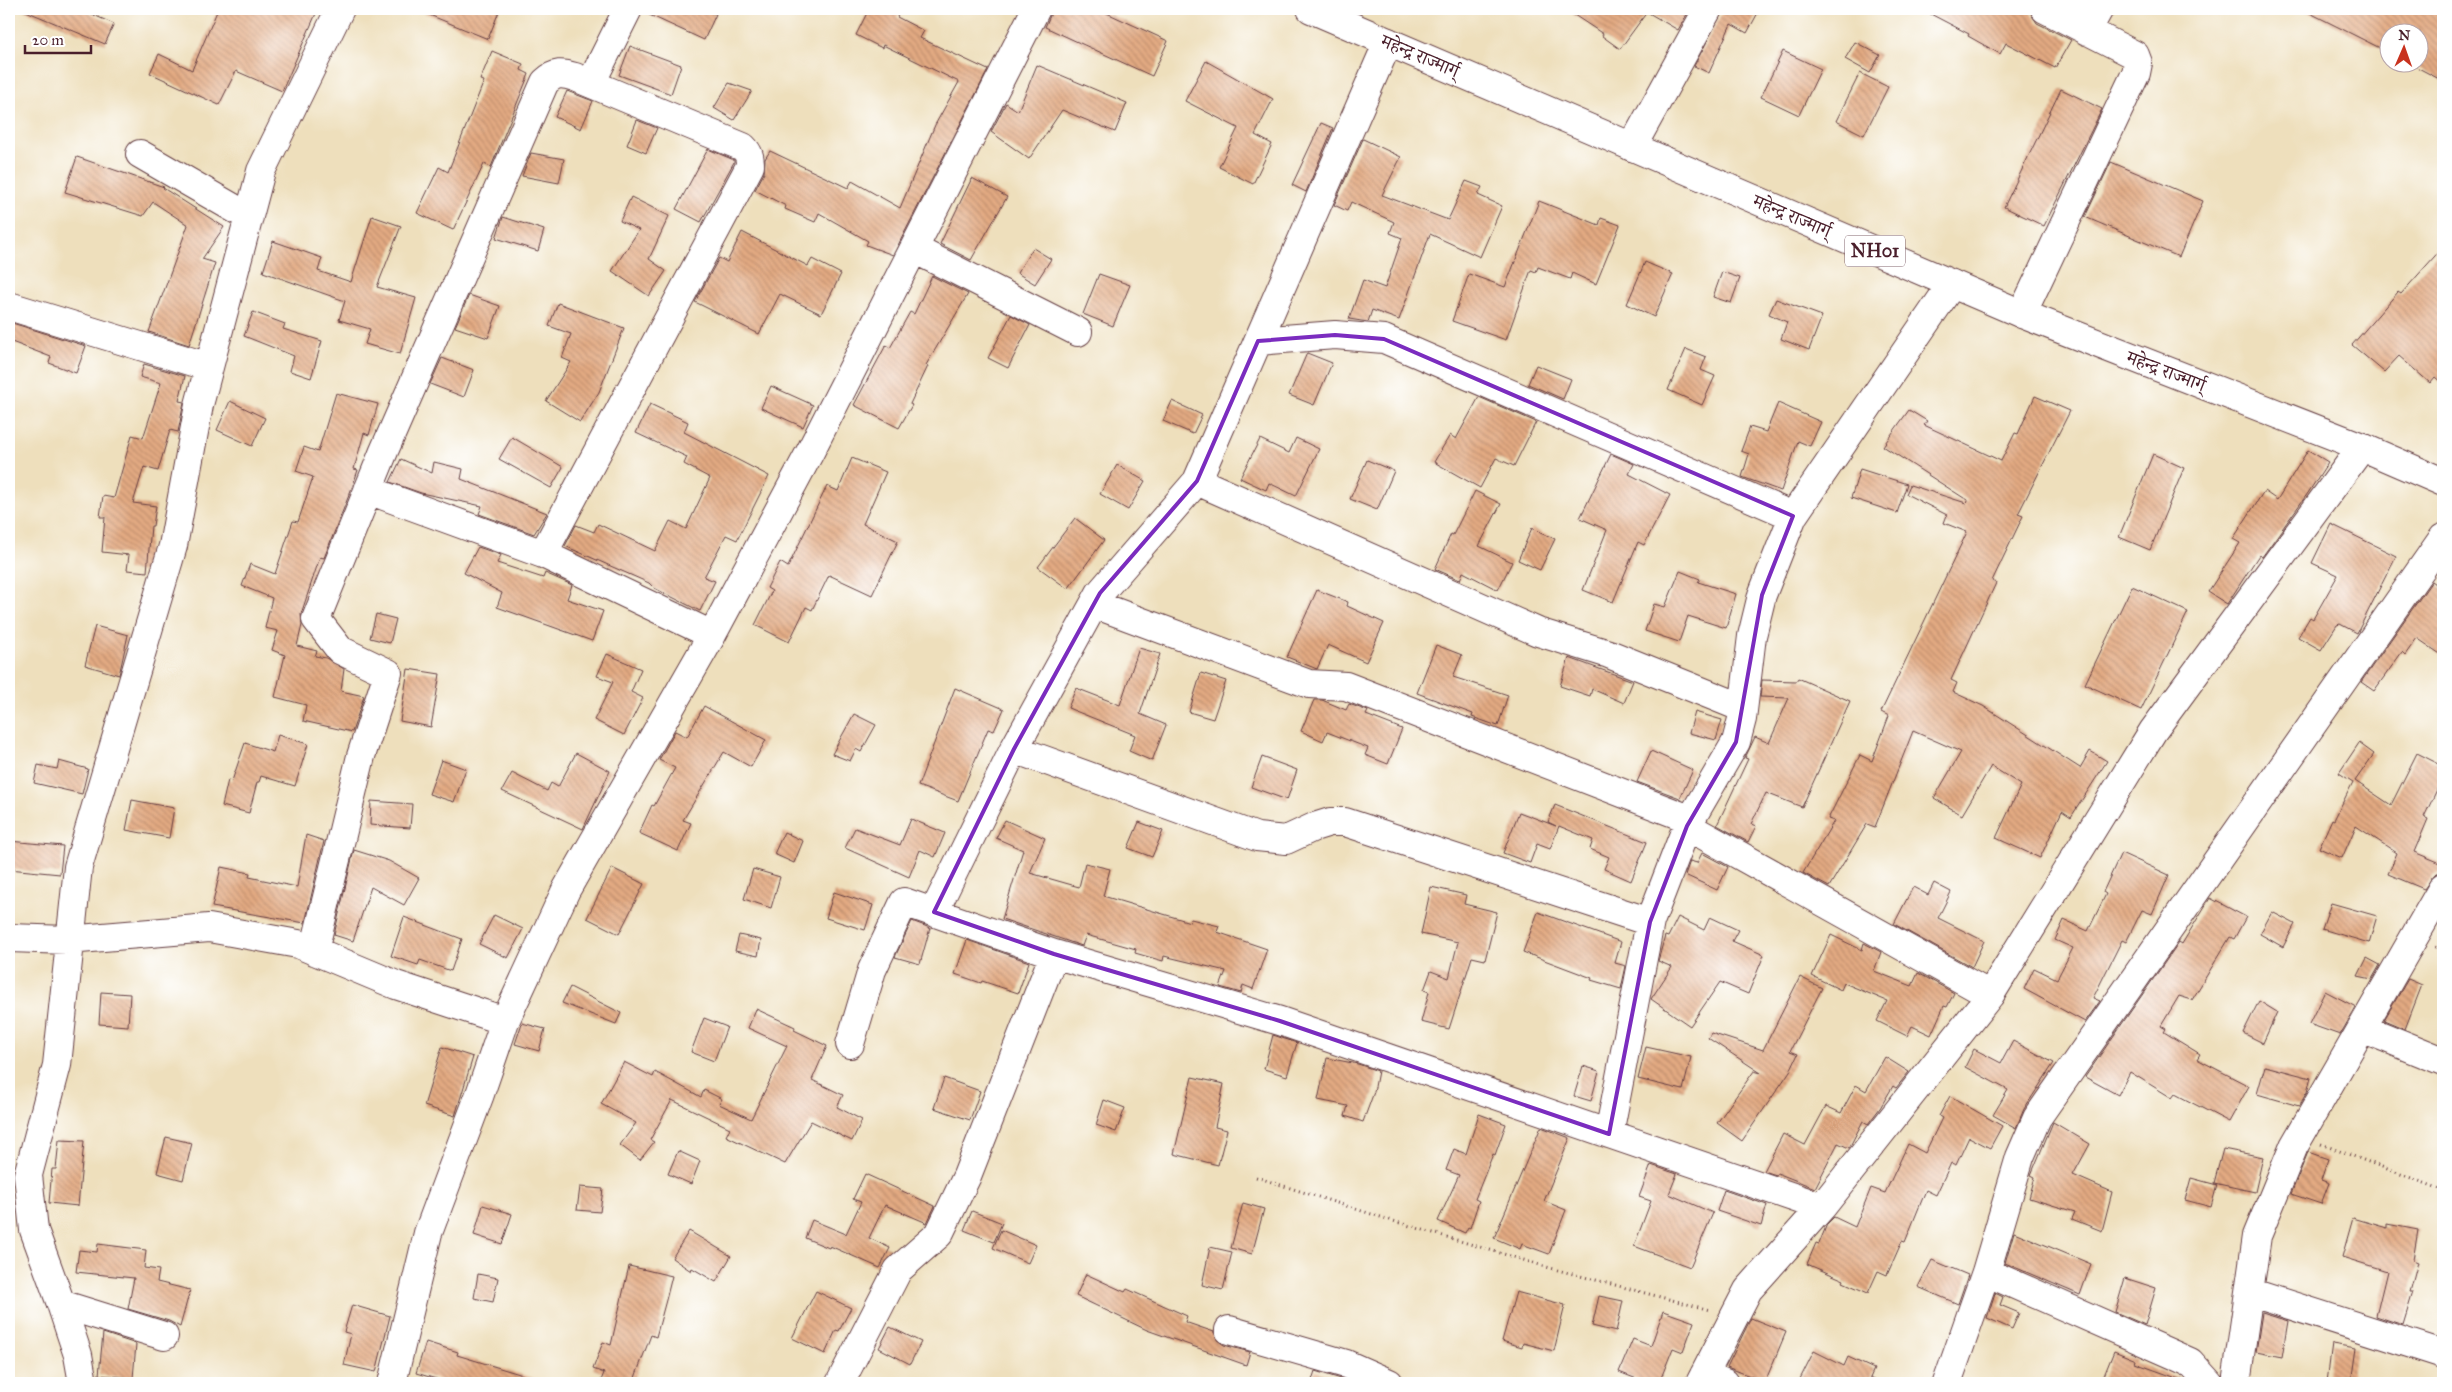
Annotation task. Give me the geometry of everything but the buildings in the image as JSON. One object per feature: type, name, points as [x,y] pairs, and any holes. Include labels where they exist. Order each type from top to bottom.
[{"type":"main road","points":[[83,1383],[78,1355],[34,1230],[28,1175],[57,1065],[68,940],[78,867],[173,546],[199,405],[261,171],[340,9]]},
{"type":"main road","points":[[591,83],[628,9]]},
{"type":"main road","points":[[392,1383],[428,1233],[505,1021],[566,890],[712,635],[810,452],[1036,9]]},
{"type":"main road","name":"महेन्द्र राज्मार्ग्","points":[[1311,9],[2022,314],[2440,477]]},
{"type":"main road","points":[[1632,147],[1708,9]]},
{"type":"main road","points":[[2022,314],[2136,73],[2138,63],[2136,55],[2093,20],[2045,9]]},
{"type":"main road","points":[[934,912],[1014,749],[1100,593],[1197,481],[1388,42]]},
{"type":"main road","points":[[314,951],[362,756],[388,673],[340,650],[316,619],[368,490],[545,82],[553,75],[561,73],[591,83],[743,147],[749,152],[750,166],[543,554]]},
{"type":"main road","points":[[140,154],[249,216]]},
{"type":"main road","points":[[914,249],[1078,332]]},
{"type":"main road","points":[[1609,1134],[1650,922],[1690,823],[1736,742],[1743,708],[1752,636],[1762,595],[1793,516],[1952,284]]},
{"type":"main road","points":[[9,306],[209,367]]},
{"type":"main road","points":[[1258,341],[1335,335],[1384,339],[1793,516]]},
{"type":"main road","points":[[1709,1381],[1732,1317],[1748,1290],[1822,1207],[1990,995],[2153,731],[2362,447]]},
{"type":"main road","points":[[1197,481],[1538,632],[1609,654],[1743,708]]},
{"type":"main road","points":[[368,490],[543,554],[712,635]]},
{"type":"main road","points":[[1947,1383],[1986,1272],[2020,1156],[2036,1118],[2443,538]]},
{"type":"main road","points":[[1094,604],[1309,684],[1346,686],[1690,823],[1990,995]]},
{"type":"main road","points":[[1014,749],[1258,836],[1286,840],[1314,826],[1330,822],[1345,822],[1650,922]]},
{"type":"main road","points":[[2236,1383],[2257,1236],[2300,1136],[2443,887]]},
{"type":"main road","points":[[850,1044],[872,970],[904,902],[1054,954],[1280,1021],[1822,1207]]},
{"type":"main road","points":[[9,938],[68,940],[209,928],[298,944],[396,986],[505,1021]]},
{"type":"main road","points":[[840,1383],[898,1270],[938,1234],[967,1176],[1054,954]]},
{"type":"main road","points":[[2362,1028],[2443,1062]]},
{"type":"main road","points":[[1986,1272],[2190,1362],[2209,1383]]},
{"type":"main road","points":[[2248,1292],[2443,1354]]},
{"type":"main road","points":[[61,1304],[164,1336]]},
{"type":"main road","points":[[1229,1330],[1346,1364],[1389,1383]]},
{"type":"path","points":[[2300,1136],[2443,1190]]},
{"type":"path","points":[[1256,1177],[1390,1220],[1541,1265],[1732,1317]]},
{"type":"highlighted area","points":[[1335,335],[1384,339],[1793,516],[1762,595],[1736,742],[1687,826],[1650,922],[1609,1134],[1280,1021],[1054,954],[934,912],[1014,749],[1100,593],[1197,481],[1258,341]]}]
